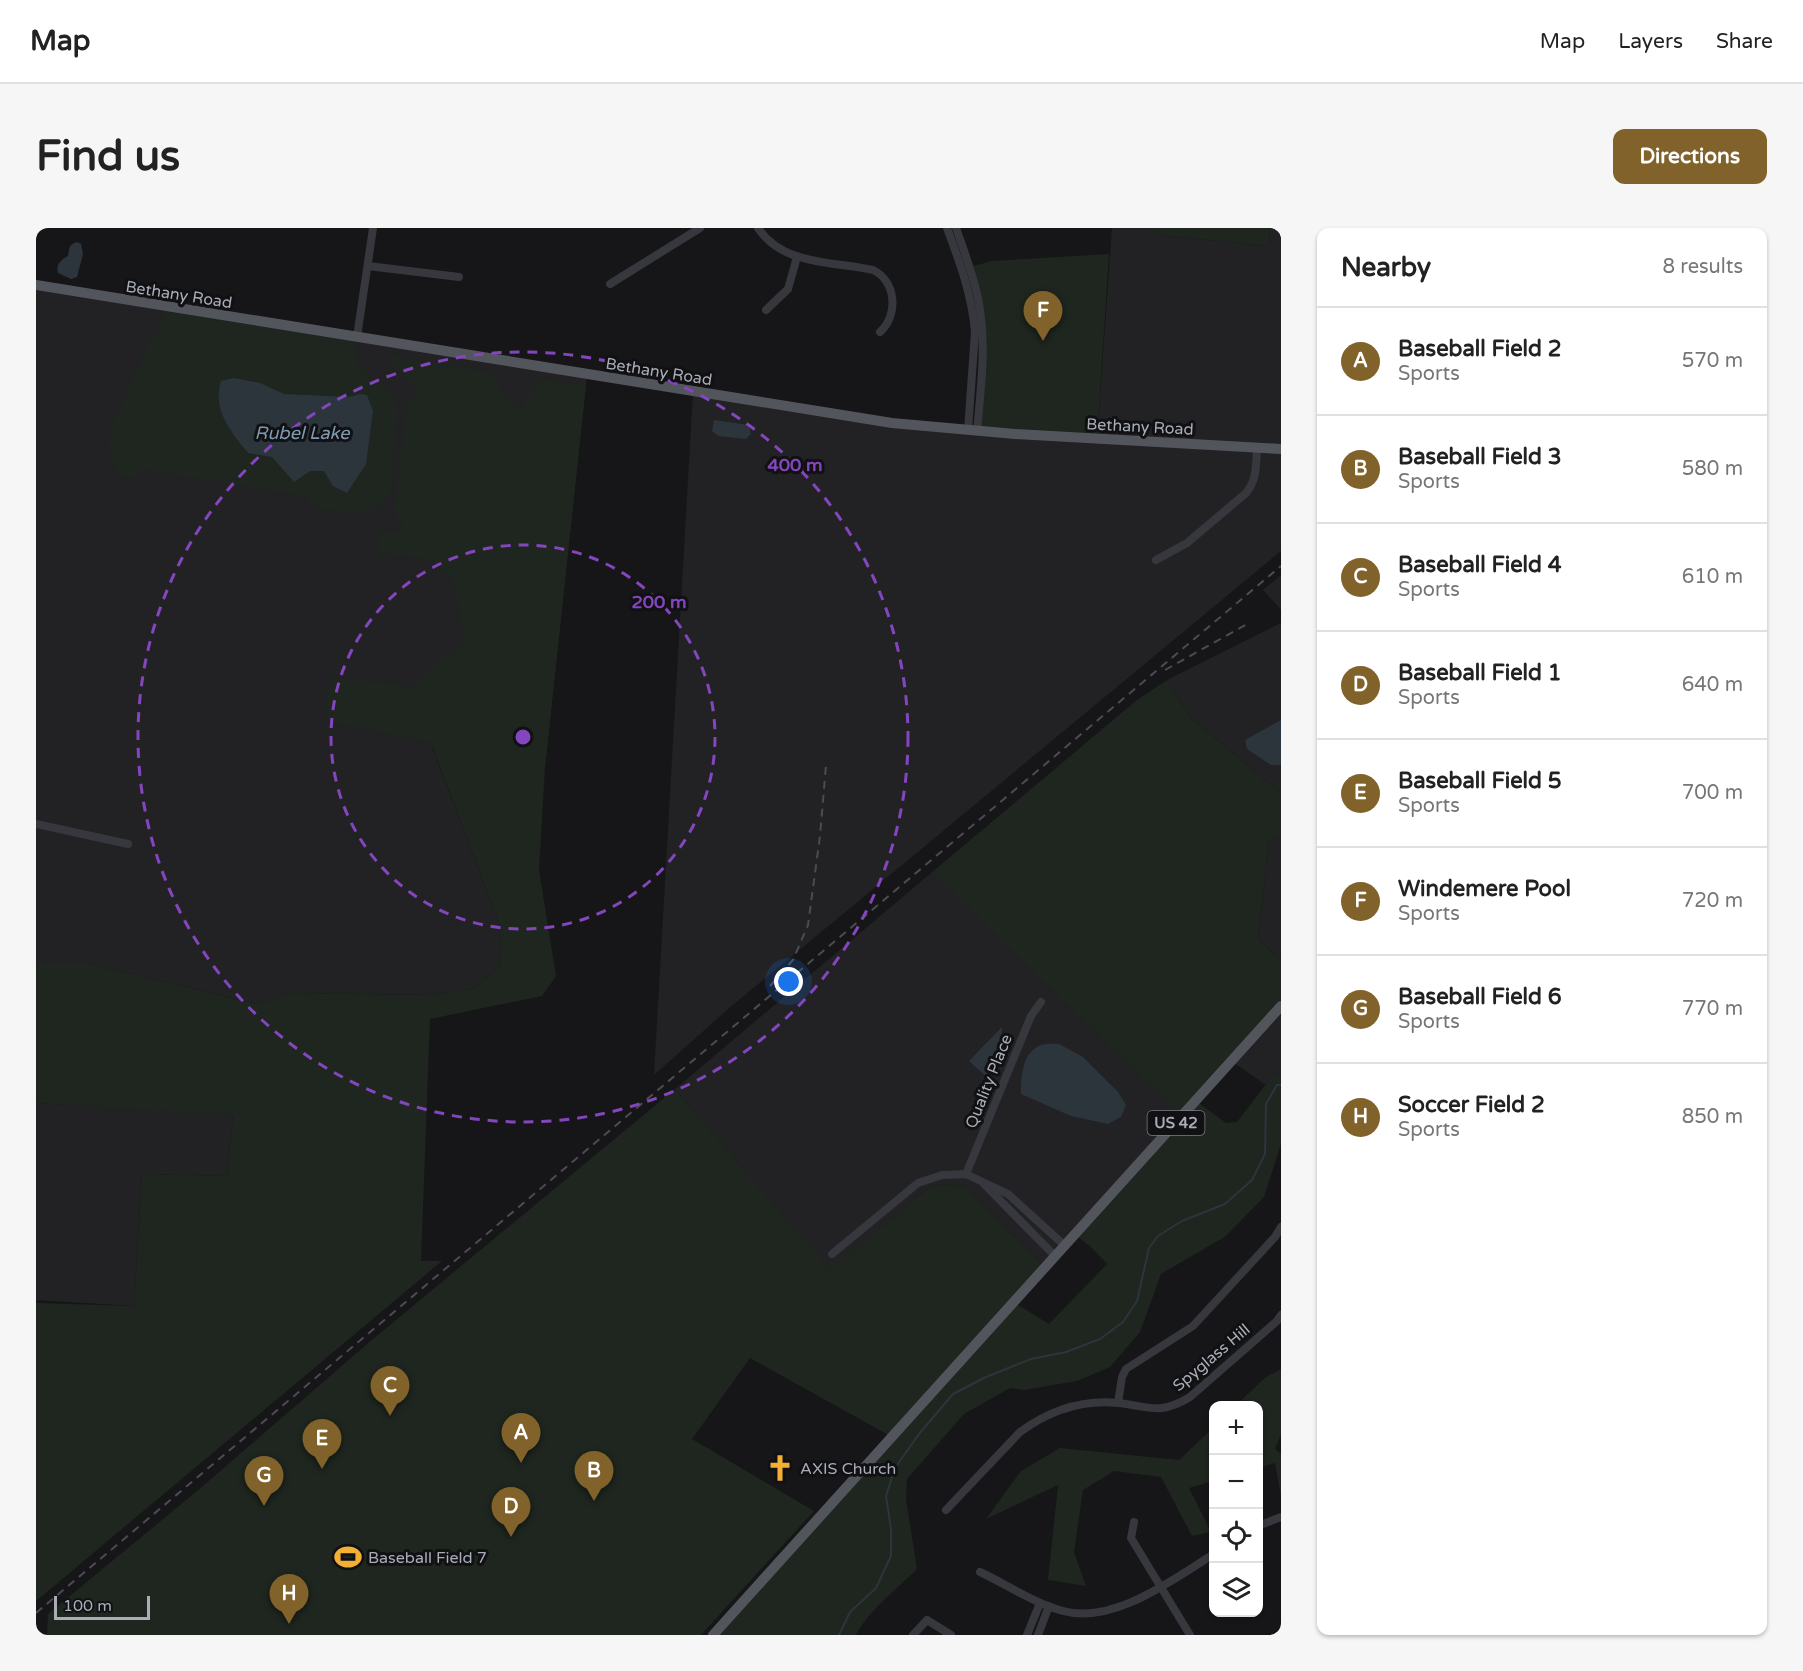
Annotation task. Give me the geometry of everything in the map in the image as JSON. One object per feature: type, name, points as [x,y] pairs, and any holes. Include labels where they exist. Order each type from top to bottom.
[{"type":"main road","name":"Bethany Road","points":[[36,285],[902,424],[972,431],[1281,449]]},
{"type":"main road","name":"US 42","points":[[713,1635],[1281,1006]]},
{"type":"street","points":[[357,337],[373,228]]},
{"type":"street","points":[[610,284],[700,228]]},
{"type":"street","points":[[758,228],[774,247],[797,257],[873,270],[884,277],[891,290],[892,306],[887,326],[880,332]]},
{"type":"street","points":[[948,228],[966,277],[974,318],[972,431]]},
{"type":"street","points":[[956,228],[974,281],[981,316],[982,353],[972,431]]},
{"type":"street","points":[[766,310],[788,289],[797,257]]},
{"type":"street","points":[[368,266],[459,277]]},
{"type":"street","points":[[1156,560],[1187,543],[1246,493],[1256,474],[1257,448]]},
{"type":"street","points":[[36,824],[128,844]]},
{"type":"street","name":"Quality Place","points":[[966,1174],[1032,1016],[1041,1002]]},
{"type":"street","points":[[832,1254],[918,1183],[942,1175],[966,1174],[1008,1194],[1064,1245]]},
{"type":"street","points":[[982,1181],[1054,1256]]},
{"type":"street","points":[[1118,1403],[1122,1377],[1126,1369],[1193,1326],[1275,1237],[1281,1227]]},
{"type":"street","name":"Spyglass Hill","points":[[946,1510],[1020,1432],[1032,1423],[1059,1409],[1078,1404],[1118,1403],[1157,1409],[1175,1406],[1199,1390],[1281,1315]]},
{"type":"street","points":[[1263,1524],[1281,1517]]},
{"type":"street","points":[[1134,1522],[1131,1538],[1190,1635]]},
{"type":"street","points":[[980,1572],[1040,1603],[1065,1612],[1090,1614],[1118,1608],[1160,1587],[1209,1557]]},
{"type":"street","points":[[1027,1635],[1040,1603]]},
{"type":"street","points":[[1038,1635],[1050,1606]]},
{"type":"street","points":[[913,1635],[927,1620],[951,1635]]},
{"type":"shaded area","points":[[1112,228],[1151,228],[1157,235],[1269,246],[1270,228],[1281,228],[1281,551],[727,1010],[654,1075],[693,392],[845,416],[1097,439]]},
{"type":"shaded area","points":[[1151,228],[1270,228],[1269,246],[1157,235]]},
{"type":"shaded area","points":[[1109,254],[1097,439],[977,431],[982,353],[970,267],[992,261]]},
{"type":"shaded area","points":[[36,286],[587,374],[545,767],[431,744],[501,928],[500,966],[473,989],[431,995],[291,993],[257,1004],[87,963],[36,963]]},
{"type":"shaded area","points":[[167,308],[357,337],[356,358],[361,371],[387,389],[398,407],[392,487],[387,500],[379,508],[369,512],[346,513],[309,506],[309,497],[139,469],[137,479],[121,476],[114,465],[111,454],[110,430],[151,338],[157,334]]},
{"type":"shaded area","points":[[383,354],[490,373],[518,413],[540,378],[586,386],[545,767],[539,870],[556,976],[542,996],[430,1019],[421,1261],[442,1261],[36,1601],[36,1303],[134,1306],[142,1174],[227,1176],[233,1115],[36,1103],[36,963],[87,963],[257,1004],[291,993],[431,995],[473,989],[500,966],[501,928],[431,743],[325,720],[328,693],[333,678],[414,686],[464,640],[454,581],[431,560],[379,553],[377,534],[406,531],[394,513],[406,407],[417,390]]},
{"type":"shaded area","points":[[1281,575],[1281,610],[1263,590]]},
{"type":"shaded area","points":[[1281,623],[1281,793],[1190,717],[1167,680]]},
{"type":"shaded area","points":[[1167,680],[1190,717],[1281,793],[1281,838],[1269,839],[1258,939],[1281,960],[1281,1006],[1196,1101],[1226,1123],[1237,1122],[1273,1075],[1281,1073],[1281,1144],[1264,1197],[1226,1236],[1161,1274],[1140,1332],[1110,1367],[1077,1381],[1024,1390],[1010,1388],[964,1414],[907,1479],[906,1499],[917,1569],[876,1608],[856,1635],[713,1635],[892,1437],[750,1358],[692,1439],[814,1511],[701,1635],[47,1635],[48,1614],[197,1491],[373,1339],[675,1089],[830,1270],[931,1186],[965,1185],[1044,1267],[1013,1302],[1049,1324],[1107,1264],[1091,1247],[1074,1234],[1181,1116],[931,873],[1137,700]]},
{"type":"shaded area","points":[[1281,838],[1281,960],[1258,939],[1269,839]]},
{"type":"shaded area","points":[[931,873],[1182,1116],[1044,1267],[965,1185],[931,1186],[830,1271],[675,1089]]},
{"type":"shaded area","points":[[1281,1006],[1281,1073],[1273,1075],[1266,1085],[1231,1061]]},
{"type":"shaded area","points":[[36,1103],[233,1114],[227,1176],[142,1174],[134,1306],[36,1300]]},
{"type":"shaded area","points":[[1281,1369],[1281,1434],[1275,1449],[1281,1454],[1281,1497],[1275,1463],[1263,1467],[1263,1401],[1240,1401],[1266,1377]]},
{"type":"shaded area","points":[[1209,1432],[1209,1482],[1189,1488],[1209,1528],[1209,1532],[1192,1536],[1161,1477],[1114,1471],[1083,1490],[1074,1552],[1086,1586],[1048,1580],[1058,1485],[986,1519],[1021,1471],[1060,1448],[1179,1460]]},
{"type":"water","points":[[77,242],[81,244],[83,254],[77,277],[71,279],[58,273],[58,265],[68,256],[71,245]]},
{"type":"water","name":"Rubel Lake","points":[[234,378],[260,383],[284,394],[349,397],[367,395],[373,411],[366,464],[347,493],[333,486],[324,471],[310,471],[294,482],[272,457],[248,453],[225,420],[219,402],[221,381]]},
{"type":"water","points":[[714,420],[749,425],[751,434],[746,439],[718,436],[712,431]]},
{"type":"water","points":[[1281,720],[1281,765],[1271,765],[1247,749],[1245,740]]},
{"type":"water","points":[[1002,1027],[1001,1047],[987,1077],[969,1061]]},
{"type":"water","points":[[1059,1044],[1083,1057],[1118,1092],[1126,1105],[1121,1117],[1108,1124],[1071,1116],[1021,1094],[1022,1073],[1029,1054],[1041,1045]]},
{"type":"waterway","points":[[839,1635],[850,1612],[876,1588],[891,1556],[891,1529],[886,1496],[895,1468],[919,1434],[953,1394],[986,1377],[1031,1359],[1066,1352],[1100,1339],[1123,1322],[1137,1301],[1149,1248],[1158,1236],[1182,1221],[1225,1204],[1252,1180],[1265,1154],[1266,1104],[1277,1085],[1281,1085]]},
{"type":"railway","points":[[36,1613],[1281,566]]},
{"type":"railway","points":[[1165,670],[1249,623]]},
{"type":"railway","points":[[770,986],[793,960],[808,925],[820,836],[826,765]]},
{"type":"place","name":"Windemere Pool","points":[[1043,341]]},
{"type":"place","name":"Baseball Field 4","points":[[390,1416]]},
{"type":"place","name":"Baseball Field 2","points":[[521,1463]]},
{"type":"place","name":"AXIS Church","points":[[780,1468]]},
{"type":"place","name":"Baseball Field 5","points":[[322,1469]]},
{"type":"place","name":"Baseball Field 3","points":[[594,1501]]},
{"type":"place","name":"Baseball Field 6","points":[[264,1506]]},
{"type":"place","name":"Baseball Field 1","points":[[511,1537]]},
{"type":"place","name":"Baseball Field 7","points":[[348,1557]]},
{"type":"place","name":"Soccer Field 2","points":[[289,1624]]}]
